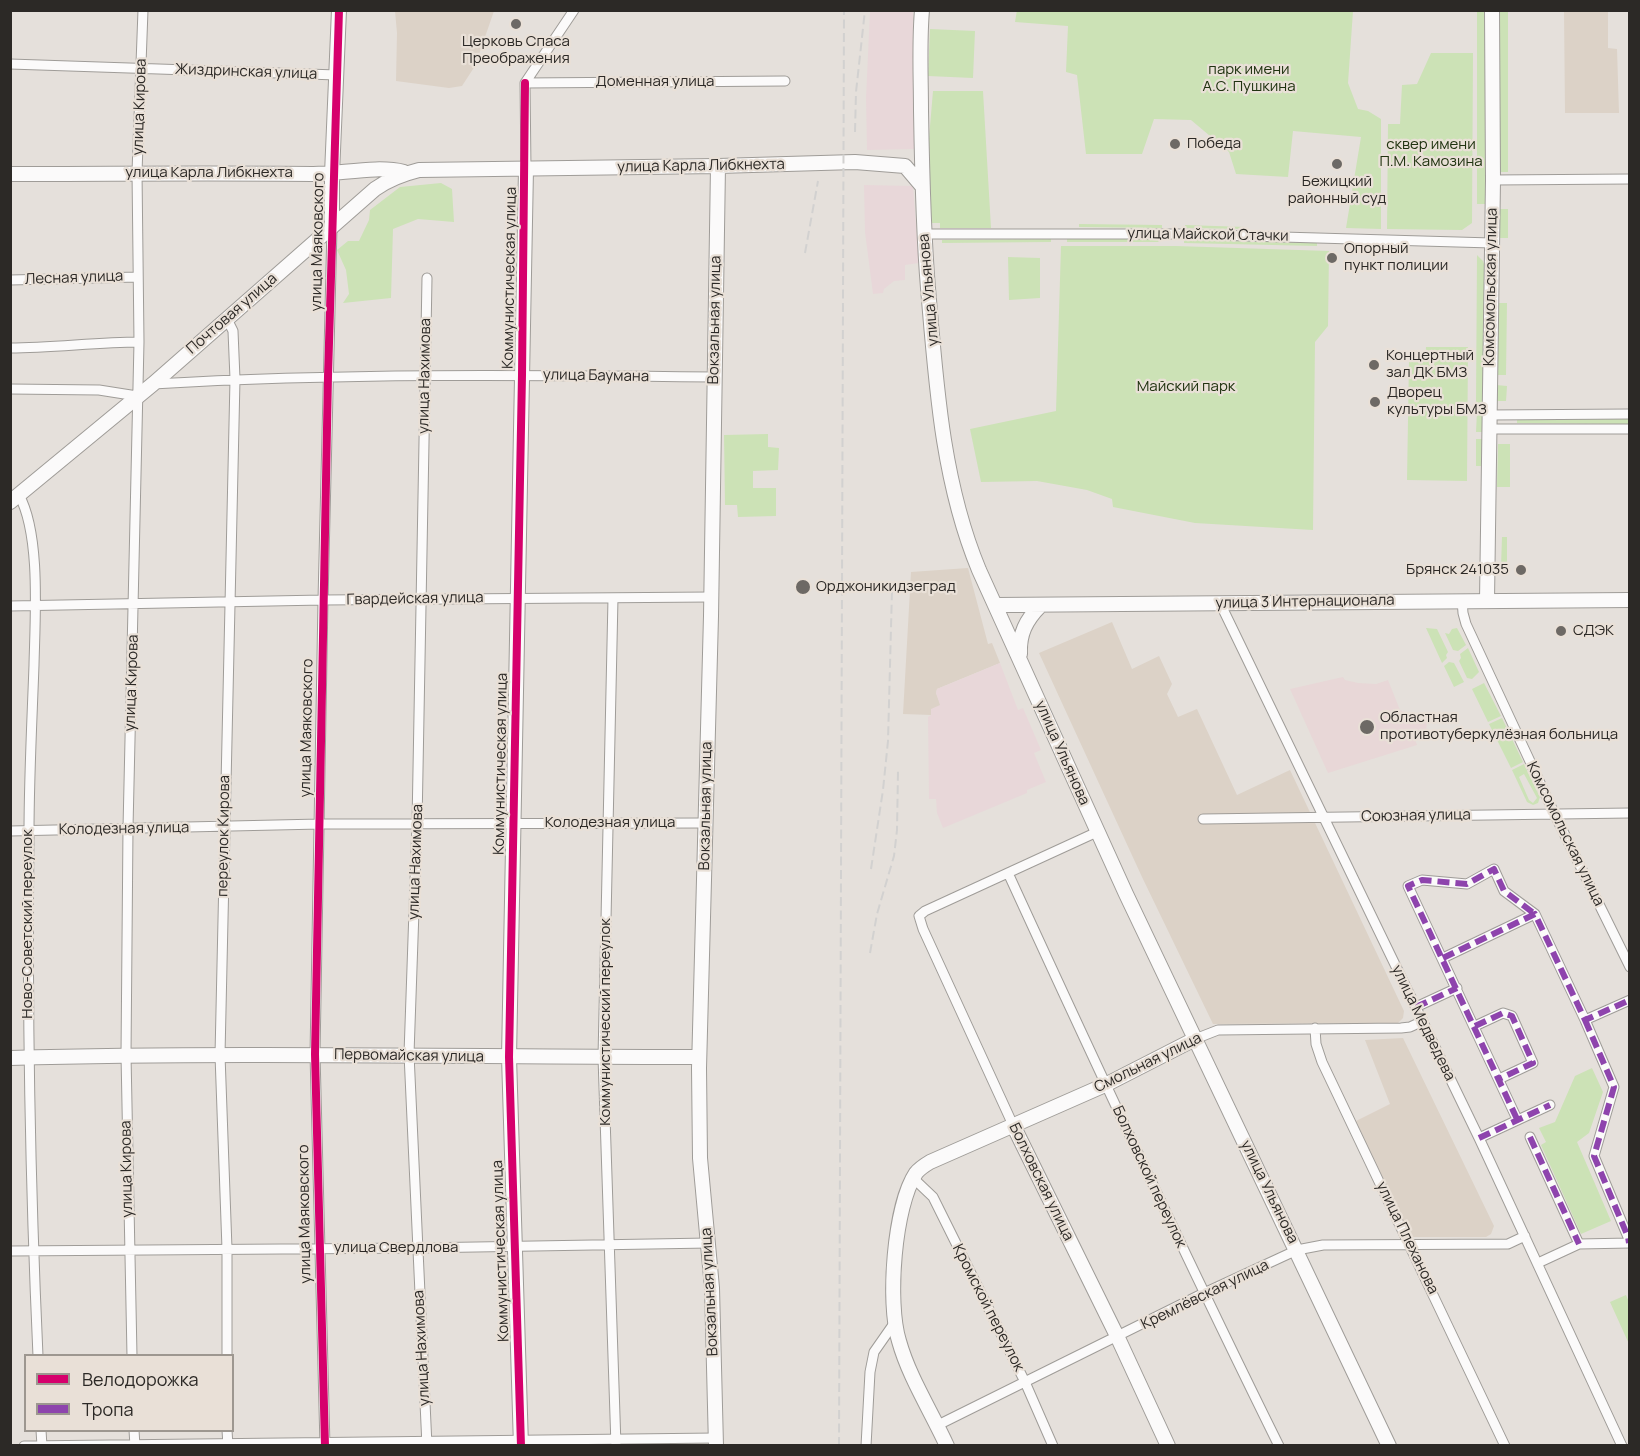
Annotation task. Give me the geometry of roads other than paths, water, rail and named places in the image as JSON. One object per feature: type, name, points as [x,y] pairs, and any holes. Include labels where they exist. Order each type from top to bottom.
[{"type":"main road","name":"улица Маяковского","points":[[332,227],[339,10]]},
{"type":"main road","name":"улица Ульянова","points":[[922,10],[922,186],[935,376],[949,469],[964,528],[977,564],[1097,832],[1389,1446]]},
{"type":"main road","name":"Комсомольская улица","points":[[1486,600],[1493,180],[1492,10]]},
{"type":"main road","points":[[921,151],[905,166],[922,186]]},
{"type":"main road","name":"улица Карла Либкнехта","points":[[470,169],[855,162],[905,166]]},
{"type":"main road","name":"Вокзальная улица","points":[[716,1442],[709,1244],[702,1198],[699,1057],[711,597],[717,166]]},
{"type":"main road","name":"Почтовая улица","points":[[15,498],[153,384],[375,189],[388,180],[419,170],[470,169]]},
{"type":"main road","name":"Коммунистическая улица","points":[[521,1442],[509,1057],[526,169]]},
{"type":"main road","name":"улица Карла Либкнехта","points":[[10,174],[137,172],[332,174],[378,170],[396,170],[406,173]]},
{"type":"main road","name":"улица 3 Интернационала","points":[[996,605],[1629,600]]},
{"type":"main road","points":[[1020,660],[1020,645],[1024,627],[1040,606]]},
{"type":"main road","name":"Смольная улица","points":[[918,1172],[1013,1125],[1105,1085],[1195,1039]]},
{"type":"main road","name":"Первомайская улица","points":[[10,1058],[315,1054],[699,1057]]},
{"type":"main road","name":"Болховская улица","points":[[1013,1125],[1118,1338],[1168,1446]]},
{"type":"main road","points":[[918,1172],[907,1192],[898,1230],[894,1297],[895,1322],[905,1358],[947,1446]]},
{"type":"street","name":"улица Кирова","points":[[132,1354],[128,1249],[126,1055],[128,828],[139,342],[137,172],[143,10]]},
{"type":"street","points":[[525,83],[574,10]]},
{"type":"street","name":"Жиздринская улица","points":[[10,64],[337,75]]},
{"type":"street","name":"Доменная улица","points":[[525,83],[785,81]]},
{"type":"street","name":"Коммунистическая улица","points":[[525,83],[526,169]]},
{"type":"street","points":[[1493,180],[1629,178]]},
{"type":"street","name":"улица Маяковского","points":[[325,1444],[315,1054],[332,227]]},
{"type":"street","name":"улица Майской Стачки","points":[[924,234],[1178,234],[1492,243]]},
{"type":"street","name":"Лесная улица","points":[[10,280],[138,277]]},
{"type":"street","name":"улица Нахимова","points":[[427,278],[417,824],[409,1054],[427,1443]]},
{"type":"street","name":"переулок Кирова","points":[[226,319],[233,331],[235,379],[220,1055],[227,1249],[227,1354]]},
{"type":"street","points":[[10,348],[139,342]]},
{"type":"street","name":"улица Баумана","points":[[153,384],[328,376],[715,377]]},
{"type":"street","points":[[10,389],[99,390],[137,396]]},
{"type":"street","points":[[1490,422],[1629,414]]},
{"type":"street","points":[[1490,422],[1629,429]]},
{"type":"street","name":"Ново-Советский переулок","points":[[15,498],[25,507],[31,528],[35,605],[29,831],[28,1058],[38,1354]]},
{"type":"street","name":"Гвардейская улица","points":[[10,606],[323,600],[711,597]]},
{"type":"street","name":"Коммунистический переулок","points":[[613,598],[603,1057],[616,1442]]},
{"type":"street","name":"Комсомольская улица","points":[[1462,600],[1466,624],[1629,967]]},
{"type":"street","name":"улица Медведева","points":[[1220,603],[1526,1236],[1622,1446]]},
{"type":"street","name":"Союзная улица","points":[[1203,819],[1629,813]]},
{"type":"street","name":"Колодезная улица","points":[[10,831],[320,824],[706,823]]},
{"type":"street","points":[[1008,873],[1097,832]]},
{"type":"street","points":[[1517,1119],[1408,886],[1422,880],[1467,884],[1494,869],[1504,891],[1535,914],[1614,1088],[1594,1156],[1629,1243],[1580,1244],[1538,1263]]},
{"type":"street","name":"Болховская улица","points":[[1008,873],[925,911],[919,916],[922,930],[1013,1125]]},
{"type":"street","name":"Болховской переулок","points":[[1008,873],[1105,1085],[1279,1446]]},
{"type":"street","points":[[1443,958],[1535,914]]},
{"type":"street","points":[[1416,1007],[1457,988]]},
{"type":"street","points":[[1585,1020],[1629,1000]]},
{"type":"street","points":[[1475,1026],[1503,1013],[1512,1016],[1533,1063],[1499,1079]]},
{"type":"street","name":"Смольная улица","points":[[1195,1039],[1218,1030],[1401,1028],[1423,1021]]},
{"type":"street","name":"улица Плеханова","points":[[1315,1028],[1316,1044],[1322,1062],[1505,1446]]},
{"type":"street","points":[[1479,1138],[1550,1105]]},
{"type":"street","points":[[1530,1137],[1580,1244]]},
{"type":"street","name":"Кромской переулок","points":[[918,1172],[933,1197],[1025,1382],[1053,1446]]},
{"type":"street","name":"Кремлёвская улица","points":[[938,1425],[1118,1338],[1204,1293],[1297,1250],[1323,1245],[1508,1244],[1526,1236]]},
{"type":"street","name":"улица Свердлова","points":[[10,1251],[709,1244]]},
{"type":"street","points":[[866,1446],[870,1372],[874,1352],[895,1322]]},
{"type":"street","points":[[24,1446],[716,1442]]},
{"type":"railway","points":[[839,1446],[844,10]]},
{"type":"railway","points":[[855,132],[856,92],[865,10]]},
{"type":"railway","points":[[805,253],[818,181]]},
{"type":"railway","points":[[871,869],[888,741],[892,590]]},
{"type":"railway","points":[[870,953],[877,914],[894,856],[898,771]]},
{"type":"place","name":"Церковь Спаса Преображения","points":[[516,24]]},
{"type":"place","name":"Победа","points":[[1175,144]]},
{"type":"place","name":"Бежицкий районный суд","points":[[1337,164]]},
{"type":"place","name":"Опорный пункт полиции","points":[[1332,258]]},
{"type":"place","name":"Концертный зал ДК БМЗ","points":[[1374,365]]},
{"type":"place","name":"Дворец культуры БМЗ","points":[[1375,402]]},
{"type":"place","name":"Брянск 241035","points":[[1521,570]]},
{"type":"place","name":"Орджоникидзеград","points":[[803,587]]},
{"type":"place","name":"СДЭК","points":[[1561,631]]},
{"type":"place","name":"Областная противотуберкулёзная больница","points":[[1367,727]]},
{"type":"park label","name":"парк имени А.С. Пушкина","points":[[1249,78]]},
{"type":"park label","name":"сквер имени П.М. Камозина","points":[[1431,154]]},
{"type":"park label","name":"Майский парк","points":[[1186,387]]}]
